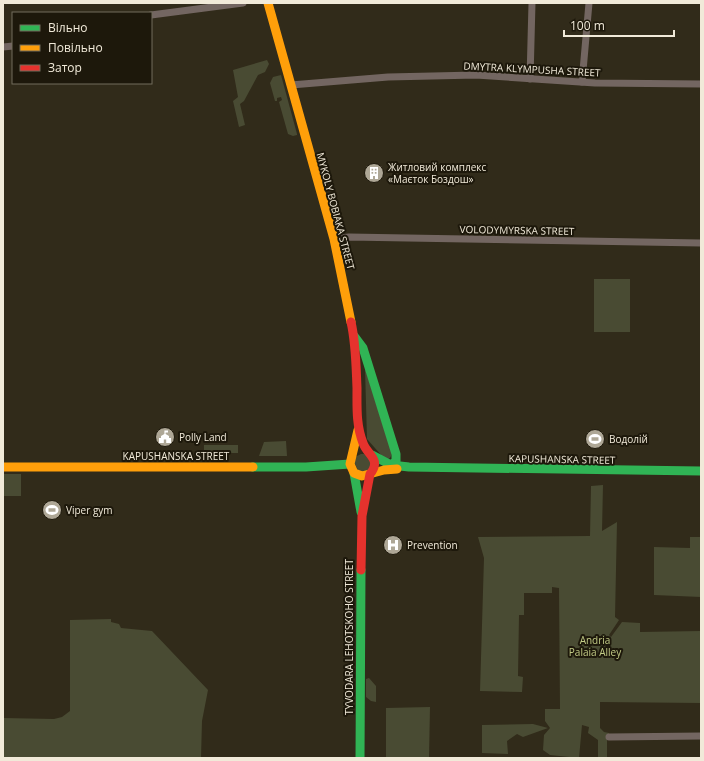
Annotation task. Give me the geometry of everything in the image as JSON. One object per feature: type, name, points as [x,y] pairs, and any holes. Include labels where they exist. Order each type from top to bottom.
[{"type":"street","points":[[152,15],[243,3]]},
{"type":"street","name":"MYKOLY BOBIAKA STREET","points":[[268,3],[334,239],[354,336],[356,351],[358,430],[350,461]]},
{"type":"street","points":[[530,79],[532,3]]},
{"type":"street","points":[[582,82],[589,3]]},
{"type":"street","name":"DMYTRA KLYMPUSHA STREET","points":[[291,85],[388,77],[476,75],[582,82],[701,84]]},
{"type":"street","name":"VOLODYMYRSKA STREET","points":[[334,239],[349,237],[701,243]]},
{"type":"street","points":[[354,336],[363,348],[396,454],[396,461],[390,466]]},
{"type":"street","name":"MYKOLY BOBIAKA STREET","points":[[358,430],[364,446],[371,454]]},
{"type":"street","points":[[361,451],[371,454],[375,466],[370,474],[362,476],[354,473],[350,461],[357,452],[361,451]]},
{"type":"street","name":"KAPUSHANSKA STREET","points":[[371,454],[381,462],[390,466],[423,468],[701,471]]},
{"type":"street","points":[[396,454],[407,463],[423,468]]},
{"type":"street","name":"KAPUSHANSKA STREET","points":[[3,467],[306,467],[350,461]]},
{"type":"street","name":"KAPUSHANSKA STREET","points":[[370,474],[384,470],[423,468]]},
{"type":"street","name":"TYVODARA LEHOTSKOHO STREET","points":[[354,473],[362,516]]},
{"type":"street","name":"TYVODARA LEHOTSKOHO STREET","points":[[360,758],[360,600],[362,516],[370,474]]},
{"type":"street","points":[[610,737],[701,736]]},
{"type":"green space","points":[[267,60],[269,64],[265,72],[258,75],[244,101],[240,104],[245,125],[239,127],[233,101],[238,97],[233,70]]},
{"type":"green space","points":[[281,75],[297,134],[293,136],[288,134],[279,102],[282,100],[281,97],[277,98],[277,101],[275,101],[270,83],[273,77]]},
{"type":"green space","points":[[594,279],[630,279],[630,332],[594,332]]},
{"type":"green space","points":[[365,368],[392,454],[388,459],[382,456],[367,439]]},
{"type":"green space","points":[[286,441],[287,456],[259,456],[264,442]]},
{"type":"green space","points":[[204,445],[238,445],[238,453],[204,453]]},
{"type":"green space","points":[[361,454],[370,457],[371,469],[359,473],[353,459]]},
{"type":"green space","points":[[3,474],[21,474],[21,496],[3,496]]},
{"type":"green space","name":"Andria Palaia Alley","points":[[603,485],[602,531],[617,522],[615,617],[619,620],[609,635],[611,637],[622,622],[640,623],[640,632],[701,631],[701,703],[600,702],[600,728],[604,732],[609,733],[610,738],[607,740],[607,758],[598,758],[598,740],[588,733],[589,727],[582,725],[579,758],[550,755],[543,750],[544,735],[550,728],[545,721],[545,709],[560,709],[559,588],[552,587],[552,593],[524,593],[524,615],[519,615],[518,676],[523,677],[522,692],[480,691],[484,558],[478,537],[590,536],[591,486]]},
{"type":"green space","points":[[690,537],[701,537],[701,597],[654,595],[654,547],[690,548]]},
{"type":"green space","points":[[111,619],[111,622],[119,624],[121,628],[152,631],[208,690],[202,721],[201,758],[3,758],[3,718],[54,719],[62,717],[70,711],[70,620]]},
{"type":"green space","points":[[369,678],[376,686],[376,702],[371,701],[366,697],[366,679]]},
{"type":"green space","points":[[430,707],[429,758],[386,758],[386,708]]},
{"type":"green space","points":[[533,724],[548,728],[523,737],[517,734],[507,741],[508,754],[482,753],[482,725]]},
{"type":"traffic: fast","points":[[354,336],[363,348],[396,454],[396,461],[390,466]]},
{"type":"traffic: fast","points":[[372,455],[391,465],[409,467],[701,471]]},
{"type":"traffic: fast","points":[[253,467],[306,467],[350,464]]},
{"type":"traffic: fast","points":[[354,473],[361,512]]},
{"type":"traffic: fast","points":[[360,758],[361,570]]},
{"type":"traffic: slow","points":[[268,3],[334,239],[351,322]]},
{"type":"traffic: slow","points":[[358,430],[350,464],[354,473],[362,476],[384,470],[397,469]]},
{"type":"traffic: slow","points":[[3,467],[253,467]]},
{"type":"traffic: jam","points":[[351,322],[356,355],[357,416],[359,429],[363,443],[375,465],[370,474],[362,516],[361,570]]},
{"type":"place","name":"Житловий комплекс «Маєток Боздош»","points":[[374,173]]},
{"type":"place","name":"Polly Land","points":[[165,437]]},
{"type":"place","name":"Водолій","points":[[595,439]]},
{"type":"place","name":"Viper gym","points":[[52,510]]},
{"type":"place","name":"Prevention","points":[[393,545]]}]
